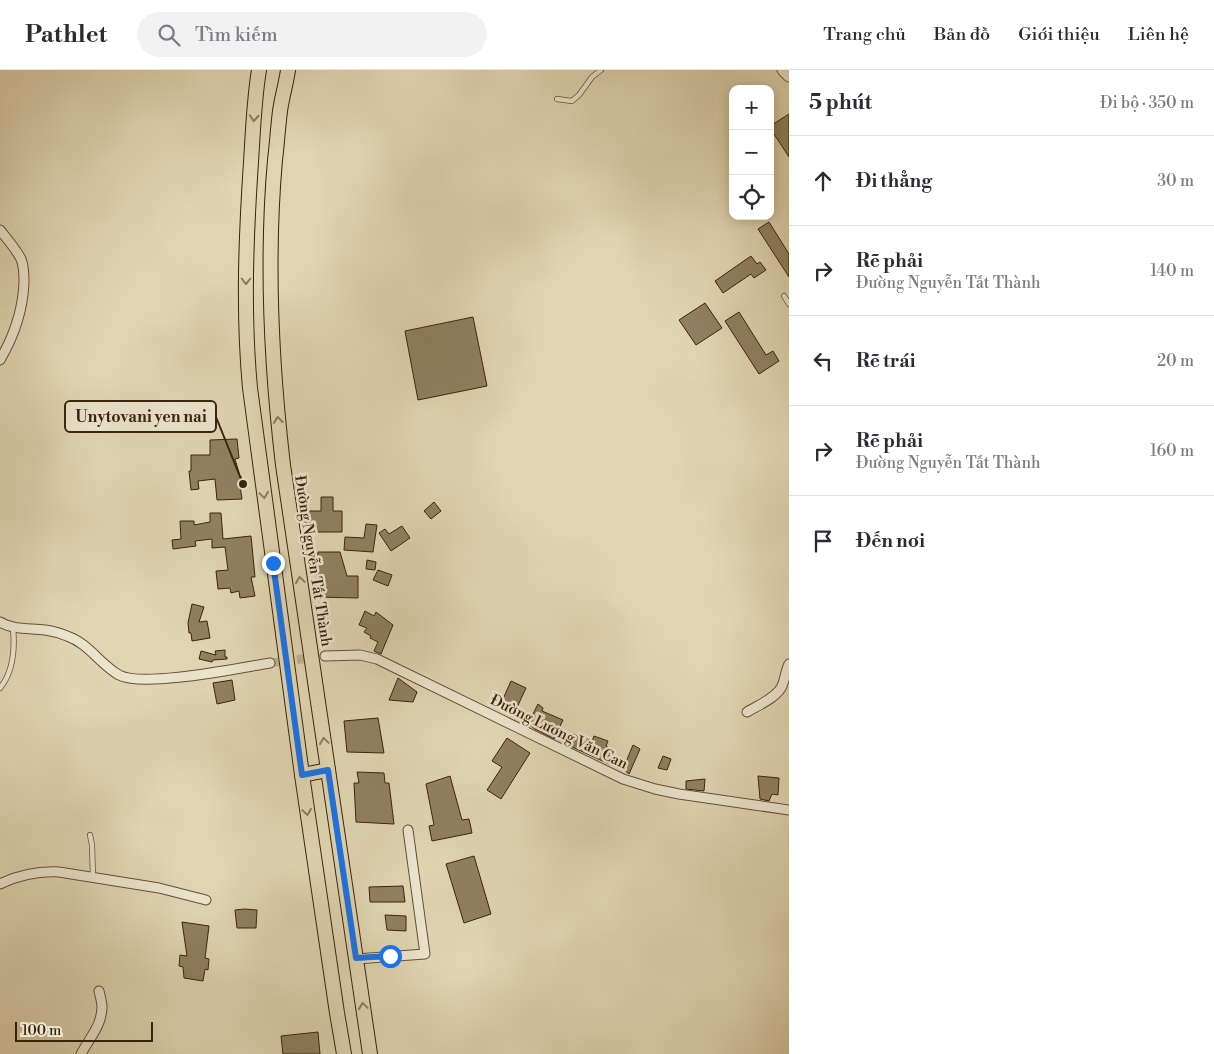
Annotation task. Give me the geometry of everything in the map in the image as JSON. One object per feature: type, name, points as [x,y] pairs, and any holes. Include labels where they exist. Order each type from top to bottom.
[{"type":"main road","points":[[259,70],[255,95],[247,215],[246,309],[250,388],[302,775],[344,1054]]},
{"type":"main road","name":"Đường Nguyễn Tất Thành","points":[[288,70],[280,112],[272,197],[270,316],[274,372],[283,465],[370,1054]]},
{"type":"main road","points":[[260,467],[283,465]]},
{"type":"main road","points":[[302,775],[328,770]]},
{"type":"street","points":[[783,70],[789,76]]},
{"type":"street","points":[[0,230],[21,258],[24,268],[24,279],[21,310],[7,348],[0,360]]},
{"type":"street","points":[[0,622],[13,627],[47,630],[69,636],[88,649],[111,670],[128,678],[151,679],[183,676],[270,663]]},
{"type":"street","name":"Đường Lương Văn Can","points":[[325,656],[360,655],[377,659],[623,778],[655,789],[789,810]]},
{"type":"street","points":[[746,712],[773,696],[781,688],[789,664]]},
{"type":"street","points":[[356,958],[425,954],[408,830]]},
{"type":"street","points":[[0,884],[25,874],[46,872],[170,890],[206,900]]},
{"type":"street","points":[[81,1054],[100,1020],[102,1007],[99,991]]},
{"type":"lane","points":[[557,99],[572,101],[579,96],[592,76],[601,70]]},
{"type":"lane","points":[[784,296],[789,304]]},
{"type":"lane","points":[[0,688],[8,676],[12,660],[13,627]]},
{"type":"lane","points":[[90,835],[93,878]]},
{"type":"building","points":[[789,114],[789,157],[774,134],[774,123]]},
{"type":"building","points":[[769,222],[789,254],[789,277],[758,229]]},
{"type":"building","points":[[751,256],[757,264],[760,262],[766,270],[754,278],[751,274],[723,293],[715,281]]},
{"type":"building","points":[[705,303],[722,328],[696,345],[679,320]]},
{"type":"building","points":[[739,312],[766,355],[773,351],[779,361],[759,374],[725,321]]},
{"type":"building","points":[[473,317],[487,386],[418,400],[405,331]]},
{"type":"building","points":[[237,439],[239,458],[235,459],[241,476],[242,499],[217,500],[215,479],[198,481],[199,489],[191,490],[189,471],[191,471],[191,455],[210,455],[210,440]]},
{"type":"building","points":[[321,497],[333,497],[333,511],[342,511],[342,532],[303,532],[304,511],[321,511]]},
{"type":"building","points":[[434,502],[441,511],[431,519],[424,511]]},
{"type":"building","points":[[210,513],[221,513],[223,539],[251,536],[255,577],[251,577],[255,596],[240,598],[239,591],[231,593],[230,588],[218,589],[216,571],[228,570],[225,547],[212,548],[212,539],[195,541],[196,546],[173,549],[172,540],[181,539],[180,521],[194,521],[194,525],[210,522]]},
{"type":"building","points":[[366,524],[377,525],[373,552],[344,550],[345,537],[364,538]]},
{"type":"building","points":[[402,526],[410,538],[391,551],[379,533],[385,529],[389,534]]},
{"type":"building","points":[[318,552],[340,552],[347,576],[358,576],[358,598],[316,597]]},
{"type":"building","points":[[367,560],[376,562],[375,570],[366,569]]},
{"type":"building","points":[[378,570],[392,575],[388,586],[373,580]]},
{"type":"building","points":[[192,604],[204,607],[199,622],[207,621],[210,638],[192,641],[188,623]]},
{"type":"building","points":[[365,611],[374,616],[376,612],[393,625],[381,654],[374,651],[378,642],[364,632],[367,628],[359,625]]},
{"type":"building","points":[[225,650],[225,657],[227,659],[213,660],[212,662],[199,659],[201,651],[216,655],[215,651]]},
{"type":"building","points":[[398,678],[417,692],[413,702],[389,700]]},
{"type":"building","points":[[232,680],[235,700],[217,704],[213,683]]},
{"type":"building","points":[[511,681],[526,688],[514,714],[499,708]]},
{"type":"building","points":[[538,704],[543,708],[542,711],[563,720],[554,739],[528,724]]},
{"type":"building","points":[[378,718],[384,753],[347,752],[344,721]]},
{"type":"building","points":[[573,734],[580,737],[581,735],[591,744],[594,736],[608,741],[606,746],[614,751],[609,764],[568,745]]},
{"type":"building","points":[[507,738],[530,753],[501,799],[487,790],[502,767],[492,761]]},
{"type":"building","points":[[633,745],[640,749],[629,774],[623,769]]},
{"type":"building","points":[[663,756],[671,759],[667,770],[658,768]]},
{"type":"building","points":[[357,772],[384,773],[385,783],[389,783],[394,824],[356,822],[354,783],[359,783]]},
{"type":"building","points":[[450,776],[462,820],[469,819],[472,833],[432,841],[429,826],[434,825],[426,784]]},
{"type":"building","points":[[758,776],[779,778],[778,795],[772,794],[769,801],[760,799]]},
{"type":"building","points":[[705,779],[704,791],[686,789],[686,781]]},
{"type":"building","points":[[474,856],[491,914],[464,923],[446,864]]},
{"type":"building","points":[[403,886],[405,902],[370,902],[369,887]]},
{"type":"building","points":[[235,910],[257,910],[256,928],[237,928]]},
{"type":"building","points":[[385,915],[406,916],[406,931],[387,930]]},
{"type":"building","points":[[182,922],[209,926],[205,958],[209,959],[208,970],[205,969],[203,981],[184,978],[183,967],[179,966],[180,955],[187,956]]},
{"type":"building","points":[[318,1032],[320,1054],[283,1054],[281,1036]]},
{"type":"tunnel","points":[[270,663],[325,656]]},
{"type":"place","name":"Unytovani yen nai","points":[[243,484]]},
{"type":"route","points":[[273,563],[302,775],[328,770],[356,958],[390,956]]}]
